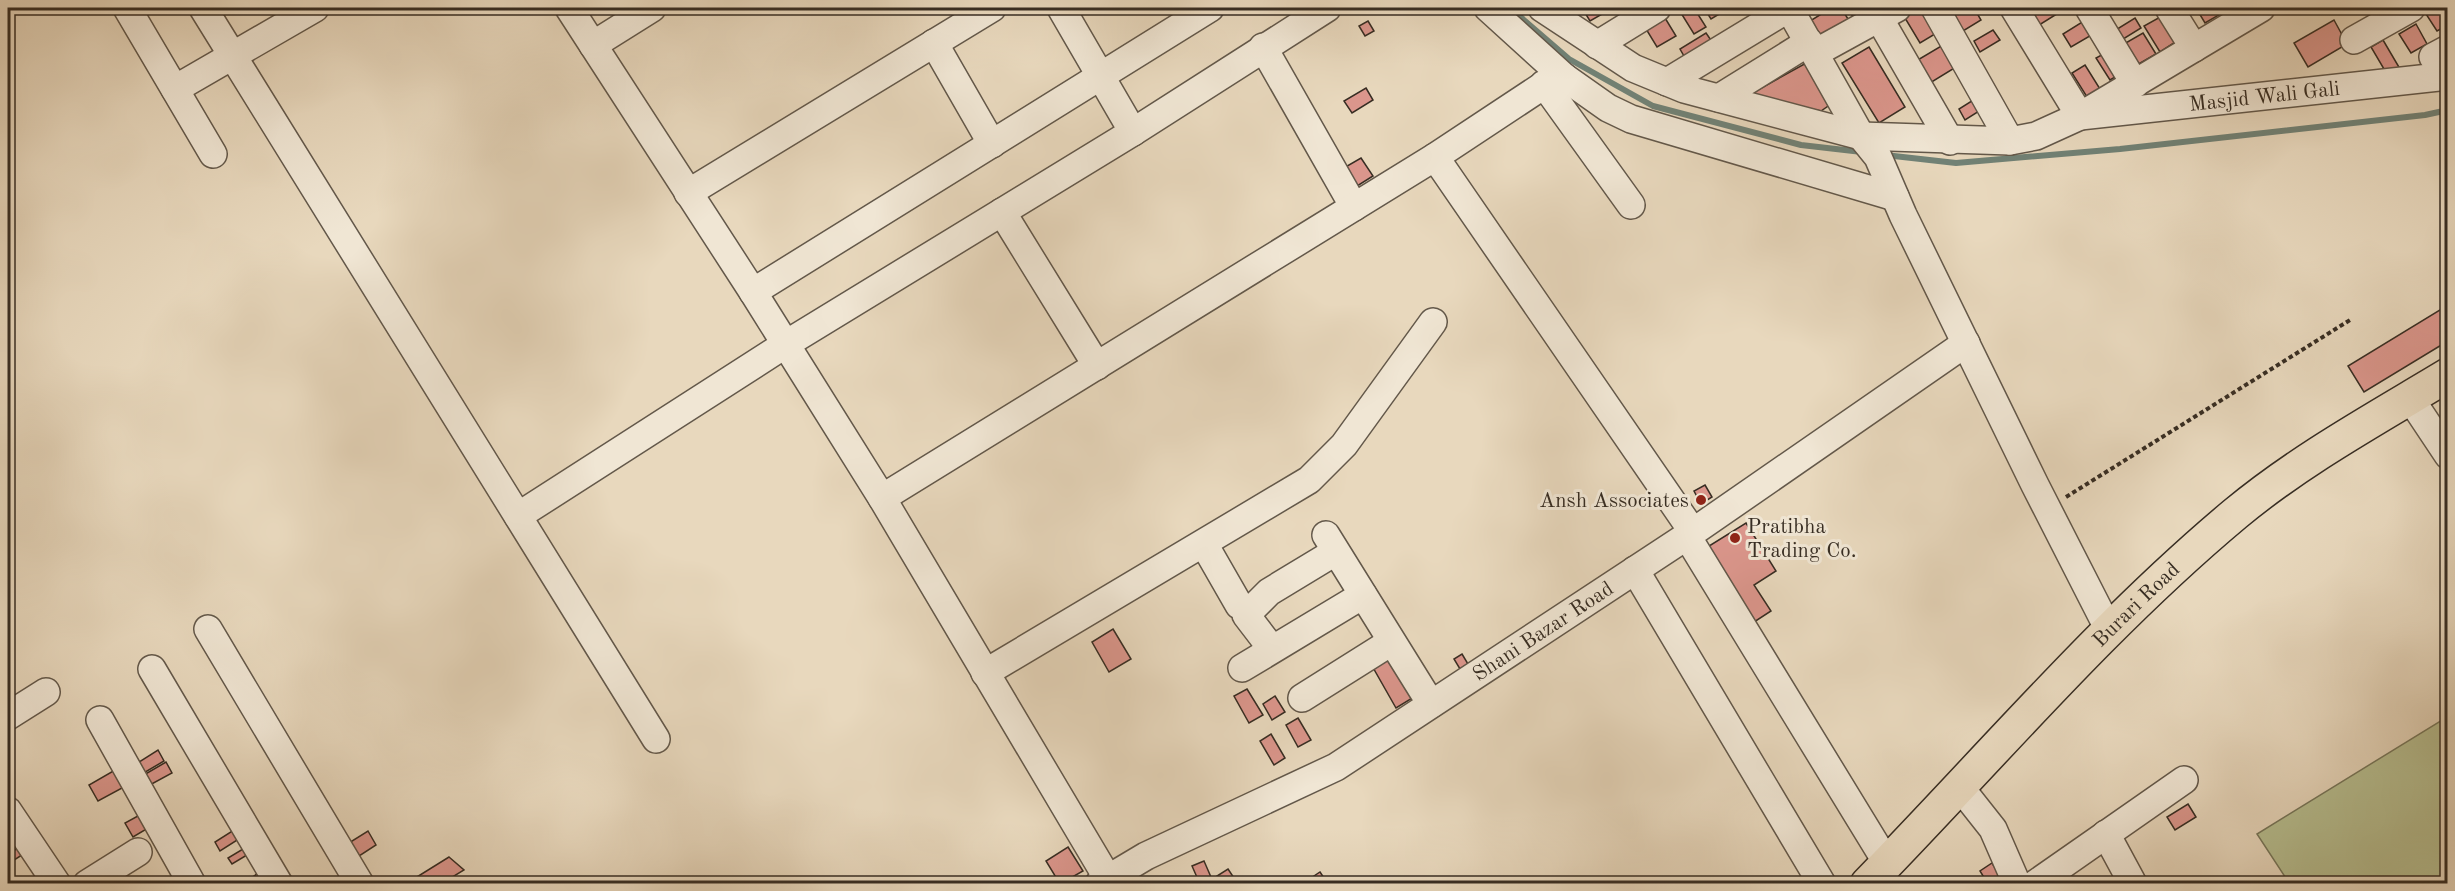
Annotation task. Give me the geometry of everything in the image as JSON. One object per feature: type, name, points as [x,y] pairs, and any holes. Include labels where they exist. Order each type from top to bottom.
[{"type":"main road","name":"Burari Road","points":[[1877,873],[2108,628],[2236,513],[2301,465],[2448,375]]},
{"type":"street","points":[[127,8],[213,154]]},
{"type":"street","points":[[203,8],[656,739]]},
{"type":"street","points":[[175,89],[234,55],[285,15],[315,8]]},
{"type":"street","points":[[568,8],[753,292],[882,498],[1106,882]]},
{"type":"street","points":[[593,45],[652,8]]},
{"type":"street","points":[[688,193],[992,8]]},
{"type":"street","points":[[1061,8],[1133,132]]},
{"type":"street","points":[[753,292],[1210,8]]},
{"type":"street","points":[[518,516],[786,344],[1133,132],[1327,8]]},
{"type":"street","points":[[1488,8],[1554,80],[1631,205]]},
{"type":"street","points":[[1542,8],[1633,68],[1667,82],[1719,98],[1881,168]]},
{"type":"street","points":[[1598,45],[1657,8]]},
{"type":"street","points":[[1667,82],[1789,8],[1881,168],[2047,509],[2108,628]]},
{"type":"street","points":[[1935,8],[2010,141]]},
{"type":"street","points":[[2014,8],[2080,116]]},
{"type":"street","points":[[2089,8],[2134,84]]},
{"type":"street","points":[[2169,8],[2194,48]]},
{"type":"street","points":[[2354,40],[2411,8]]},
{"type":"street","points":[[1554,80],[1631,120],[1881,168],[1950,141],[2010,141],[2036,136],[2080,116],[2194,48],[2250,10]]},
{"type":"street","points":[[1719,98],[1812,47],[1889,11],[1950,141]]},
{"type":"street","points":[[934,43],[992,144]]},
{"type":"street","points":[[1263,47],[1354,207]]},
{"type":"street","name":"Masjid Wali Gali","points":[[2080,116],[2443,61]]},
{"type":"street","points":[[882,498],[1435,157],[1554,80]]},
{"type":"street","points":[[1435,157],[1690,534],[1877,873]]},
{"type":"street","points":[[1002,213],[1096,366]]},
{"type":"street","points":[[985,673],[1310,480],[1344,445],[1433,322]]},
{"type":"street","name":"Shani Bazar Road","points":[[1106,882],[1146,856],[1336,766],[1690,534],[1966,343]]},
{"type":"street","points":[[2410,398],[2448,454]]},
{"type":"street","points":[[1272,649],[1246,615],[1269,592],[1331,543],[1431,704]]},
{"type":"street","points":[[1203,544],[1239,605]]},
{"type":"street","points":[[1635,570],[1822,884]]},
{"type":"street","points":[[1242,668],[1363,595]]},
{"type":"street","points":[[208,629],[360,884]]},
{"type":"street","points":[[1302,698],[1391,642]]},
{"type":"street","points":[[152,669],[279,884]]},
{"type":"street","points":[[11,706],[46,692]]},
{"type":"street","points":[[100,720],[192,884]]},
{"type":"street","points":[[2035,884],[2184,780]]},
{"type":"street","points":[[1959,786],[1993,829],[2017,884]]},
{"type":"street","points":[[8,810],[57,884]]},
{"type":"street","points":[[2106,834],[2133,884]]},
{"type":"street","points":[[87,884],[138,852]]},
{"type":"path","points":[[2047,509],[2350,320]]},
{"type":"green space","points":[[2447,717],[2447,883],[2289,883],[2257,834]]},
{"type":"building","points":[[1582,8],[1601,8],[1604,13],[1590,21]]},
{"type":"building","points":[[1694,8],[1706,27],[1694,34],[1681,13]]},
{"type":"building","points":[[1704,8],[1718,8],[1721,13],[1711,19]]},
{"type":"building","points":[[1831,8],[1841,8],[1850,22],[1821,40],[1810,21]]},
{"type":"building","points":[[1847,8],[1870,8],[1854,18]]},
{"type":"building","points":[[1911,8],[1926,8],[1940,31],[1920,43],[1902,13]]},
{"type":"building","points":[[1949,8],[1974,8],[1981,20],[1963,31]]},
{"type":"building","points":[[2024,8],[2057,8],[2060,12],[2036,27]]},
{"type":"building","points":[[2196,8],[2231,8],[2205,23]]},
{"type":"building","points":[[2436,8],[2443,8],[2448,15],[2448,25],[2437,31],[2426,14]]},
{"type":"building","points":[[1662,13],[1676,36],[1657,47],[1643,24]]},
{"type":"building","points":[[2162,16],[2177,41],[2160,52],[2144,26]]},
{"type":"building","points":[[2135,18],[2141,28],[2120,41],[2114,31]]},
{"type":"building","points":[[2087,19],[2095,33],[2071,47],[2063,34]]},
{"type":"building","points":[[2334,20],[2347,44],[2308,67],[2294,43]]},
{"type":"building","points":[[1368,21],[1374,31],[1365,36],[1359,26]]},
{"type":"building","points":[[2416,24],[2427,44],[2411,53],[2399,34]]},
{"type":"building","points":[[1993,30],[2000,40],[1980,52],[1974,41]]},
{"type":"building","points":[[1706,33],[1715,46],[1688,63],[1680,49]]},
{"type":"building","points":[[2143,33],[2156,54],[2130,69],[2117,48]]},
{"type":"building","points":[[2383,40],[2403,74],[2391,81],[2371,47]]},
{"type":"building","points":[[1948,42],[1961,64],[1930,83],[1916,61]]},
{"type":"building","points":[[1869,47],[1905,107],[1879,123],[1842,63]]},
{"type":"building","points":[[2109,51],[2122,73],[2110,80],[2096,58]]},
{"type":"building","points":[[1808,62],[1831,104],[1821,111],[1747,96]]},
{"type":"building","points":[[2085,65],[2100,89],[2087,97],[2072,73]]},
{"type":"building","points":[[1366,88],[1373,100],[1352,113],[1344,101]]},
{"type":"building","points":[[1978,97],[1984,108],[1965,120],[1959,109]]},
{"type":"building","points":[[1361,158],[1373,176],[1354,188],[1342,169]]},
{"type":"building","points":[[2448,305],[2448,341],[2364,392],[2348,366]]},
{"type":"building","points":[[1705,485],[1712,497],[1701,504],[1694,491]]},
{"type":"building","points":[[1746,523],[1776,571],[1754,585],[1771,611],[1748,626],[1701,551]]},
{"type":"building","points":[[1113,629],[1131,659],[1109,672],[1092,642]]},
{"type":"building","points":[[1388,654],[1414,697],[1396,708],[1371,664]]},
{"type":"building","points":[[1462,654],[1468,664],[1460,669],[1454,659]]},
{"type":"building","points":[[1247,689],[1263,715],[1249,723],[1234,696]]},
{"type":"building","points":[[1275,696],[1285,712],[1272,720],[1263,704]]},
{"type":"building","points":[[1298,718],[1311,740],[1298,747],[1286,725]]},
{"type":"building","points":[[1271,734],[1285,758],[1274,765],[1260,741]]},
{"type":"building","points":[[158,750],[164,761],[142,774],[136,764]]},
{"type":"building","points":[[166,762],[172,773],[148,786],[142,776]]},
{"type":"building","points":[[115,770],[124,787],[98,801],[89,785]]},
{"type":"building","points":[[2188,804],[2196,817],[2175,830],[2167,817]]},
{"type":"building","points":[[147,811],[155,824],[133,837],[125,823]]},
{"type":"building","points":[[237,828],[242,837],[220,851],[215,842]]},
{"type":"building","points":[[368,831],[376,845],[353,860],[344,846]]},
{"type":"building","points":[[248,846],[252,852],[232,864],[228,858]]},
{"type":"building","points":[[1068,847],[1083,871],[1060,884],[1046,861]]},
{"type":"building","points":[[18,848],[22,855],[8,864],[8,854]]},
{"type":"building","points":[[449,857],[464,870],[441,884],[415,884],[412,880]]},
{"type":"building","points":[[1204,861],[1214,884],[1200,884],[1192,866]]},
{"type":"building","points":[[1992,863],[2002,879],[1995,884],[1988,884],[1980,871]]},
{"type":"building","points":[[1228,869],[1236,881],[1222,884],[1217,876]]},
{"type":"building","points":[[260,872],[265,884],[242,884]]},
{"type":"building","points":[[1320,872],[1328,884],[1302,884]]},
{"type":"waterway","points":[[1510,8],[1569,59],[1653,106],[1801,145],[1862,152]]},
{"type":"waterway","points":[[1885,155],[1956,163],[2120,149],[2425,115],[2448,110]]},
{"type":"place","name":"Ansh Associates","points":[[1701,500]]},
{"type":"place","name":"Pratibha Trading Co.","points":[[1735,538]]}]
